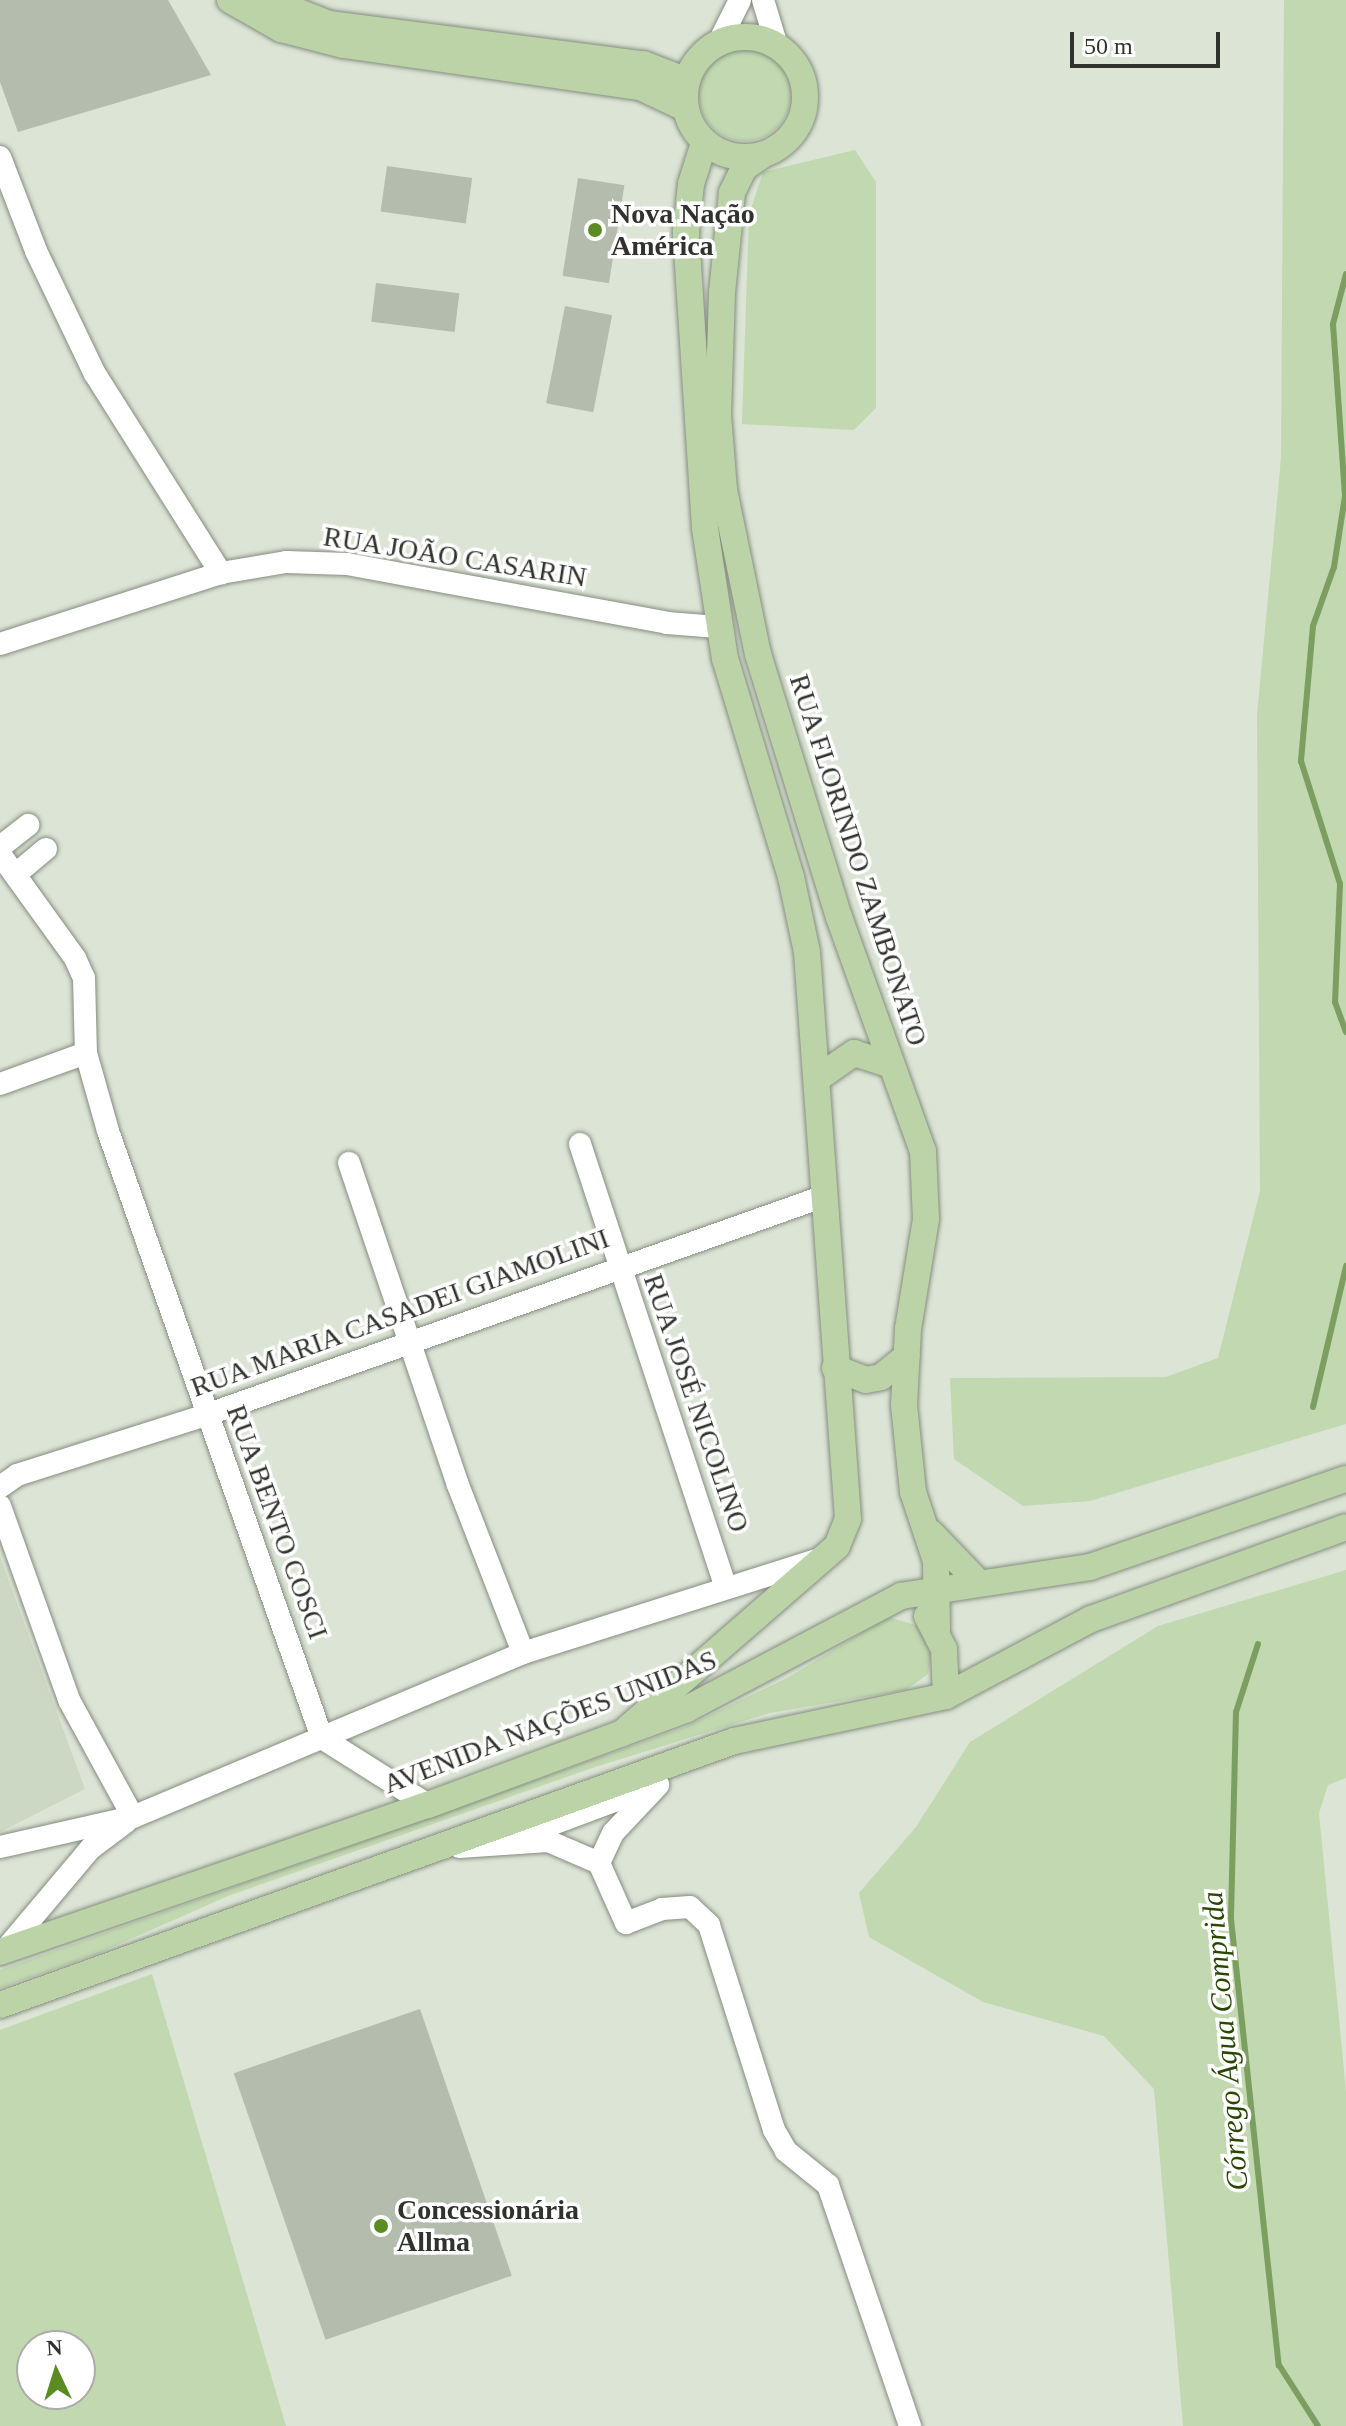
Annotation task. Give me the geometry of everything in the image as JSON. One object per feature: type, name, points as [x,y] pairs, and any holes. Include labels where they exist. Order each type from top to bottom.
[{"type":"main road","points":[[230,0],[281,29],[344,45],[640,87],[685,108]]},
{"type":"main road","points":[[268,0],[329,24],[643,64],[687,81]]},
{"type":"main road","points":[[758,38],[777,46],[802,76],[803,115],[780,147],[761,156],[731,156],[704,143],[685,108],[687,81],[702,53],[719,42],[758,38]]},
{"type":"main road","points":[[621,1734],[837,1546],[848,1519],[822,1197],[818,1078],[807,952],[791,877],[718,627],[695,421],[686,232],[691,184],[704,143]]},
{"type":"main road","name":"RUA FLORINDO ZAMBONATO","points":[[761,156],[744,168],[732,193],[722,293],[718,415],[724,490],[758,654],[890,1065],[923,1151],[927,1194],[904,1405],[913,1492],[936,1561],[939,1589],[937,1631],[944,1649],[946,1696]]},
{"type":"main road","points":[[818,1078],[854,1053],[890,1065]]},
{"type":"main road","points":[[835,1368],[866,1380],[881,1377],[907,1356]]},
{"type":"main road","name":"AVENIDA NAÇÕES UNIDAS","points":[[3,1951],[428,1805],[621,1734],[719,1694],[901,1596],[1090,1567],[1346,1479]]},
{"type":"main road","points":[[913,1492],[930,1532],[978,1582]]},
{"type":"main road","points":[[0,2005],[414,1852],[734,1741],[946,1696],[1091,1619],[1346,1527]]},
{"type":"main road","points":[[901,1596],[923,1610],[937,1631]]},
{"type":"street","points":[[719,42],[740,0]]},
{"type":"street","points":[[763,0],[777,46]]},
{"type":"street","points":[[0,157],[36,251],[95,374],[221,573]]},
{"type":"street","name":"RUA JOÃO CASARIN","points":[[0,644],[221,573],[286,562],[347,564],[667,623],[718,627]]},
{"type":"street","points":[[0,847],[28,825]]},
{"type":"street","points":[[16,874],[46,849]]},
{"type":"street","name":"RUA BENTO COSCI","points":[[0,854],[84,978],[86,1053],[206,1415],[322,1738]]},
{"type":"street","points":[[0,1084],[86,1053]]},
{"type":"street","name":"RUA JOSÉ NICOLINO","points":[[580,1144],[726,1588]]},
{"type":"street","points":[[349,1163],[410,1342],[523,1653]]},
{"type":"street","name":"RUA MARIA CASADEI GIAMOLINI","points":[[0,1487],[17,1475],[206,1415],[822,1197]]},
{"type":"street","points":[[0,1506],[69,1700],[133,1817]]},
{"type":"street","points":[[0,1847],[133,1817],[523,1653],[820,1559]]},
{"type":"street","points":[[322,1738],[428,1805]]},
{"type":"street","points":[[511,1840],[658,1785],[734,1741]]},
{"type":"street","points":[[599,1863],[613,1833],[658,1785]]},
{"type":"street","points":[[3,1951],[90,1849],[133,1817]]},
{"type":"street","points":[[414,1852],[511,1840],[564,1844],[599,1863],[626,1923],[662,1909],[690,1907],[709,1925],[774,2130],[786,2151],[828,2185],[910,2426]]},
{"type":"shaded area","points":[[0,1557],[85,1789],[0,1832]]},
{"type":"green space","points":[[1284,0],[1346,0],[1346,1424],[1090,1501],[1023,1506],[954,1459],[950,1378],[1166,1377],[1218,1358],[1260,1191],[1257,715],[1281,458]]},
{"type":"green space","points":[[736,49],[754,49],[771,56],[784,69],[791,95],[784,121],[771,134],[754,141],[736,141],[719,134],[706,121],[699,104],[699,86],[706,69],[719,56]]},
{"type":"green space","points":[[855,150],[876,182],[876,408],[854,430],[742,424],[749,215],[763,172]]},
{"type":"green space","points":[[1346,1570],[1346,1778],[1328,1785],[1319,1813],[1346,2091],[1346,2426],[1183,2426],[1154,2089],[1104,2036],[983,2002],[869,1937],[859,1893],[916,1827],[970,1742],[1158,1626]]},
{"type":"green space","points":[[888,1617],[922,1627],[932,1652],[928,1674],[906,1690],[770,1713],[595,1767],[228,1896],[97,1954],[0,1988],[0,1970],[685,1727],[787,1678]]},
{"type":"green space","points":[[152,1974],[286,2426],[0,2426],[0,2030]]},
{"type":"building","points":[[0,0],[168,0],[211,75],[18,132],[0,82]]},
{"type":"building","points":[[387,166],[472,178],[466,224],[381,212]]},
{"type":"building","name":"Nova Nação América","points":[[578,178],[624,185],[609,283],[563,276]]},
{"type":"building","points":[[376,283],[459,293],[455,332],[371,322]]},
{"type":"building","name":"Nova Nação América","points":[[565,306],[612,315],[593,412],[546,403]]},
{"type":"building","points":[[420,2009],[512,2276],[326,2340],[234,2073]]},
{"type":"waterway","name":"Córrego Água Comprida","points":[[1346,274],[1333,324],[1345,496],[1334,567],[1313,626],[1301,761],[1340,884],[1335,1002],[1346,1032]]},
{"type":"waterway","name":"Córrego Água Comprida","points":[[1313,1407],[1346,1266]]},
{"type":"waterway","name":"Córrego Água Comprida","points":[[1258,1644],[1236,1712],[1231,1919],[1279,2365],[1318,2426]]},
{"type":"place","name":"Nova Nação América","points":[[595,230]]},
{"type":"place","name":"Concessionária Allma","points":[[381,2226]]}]
